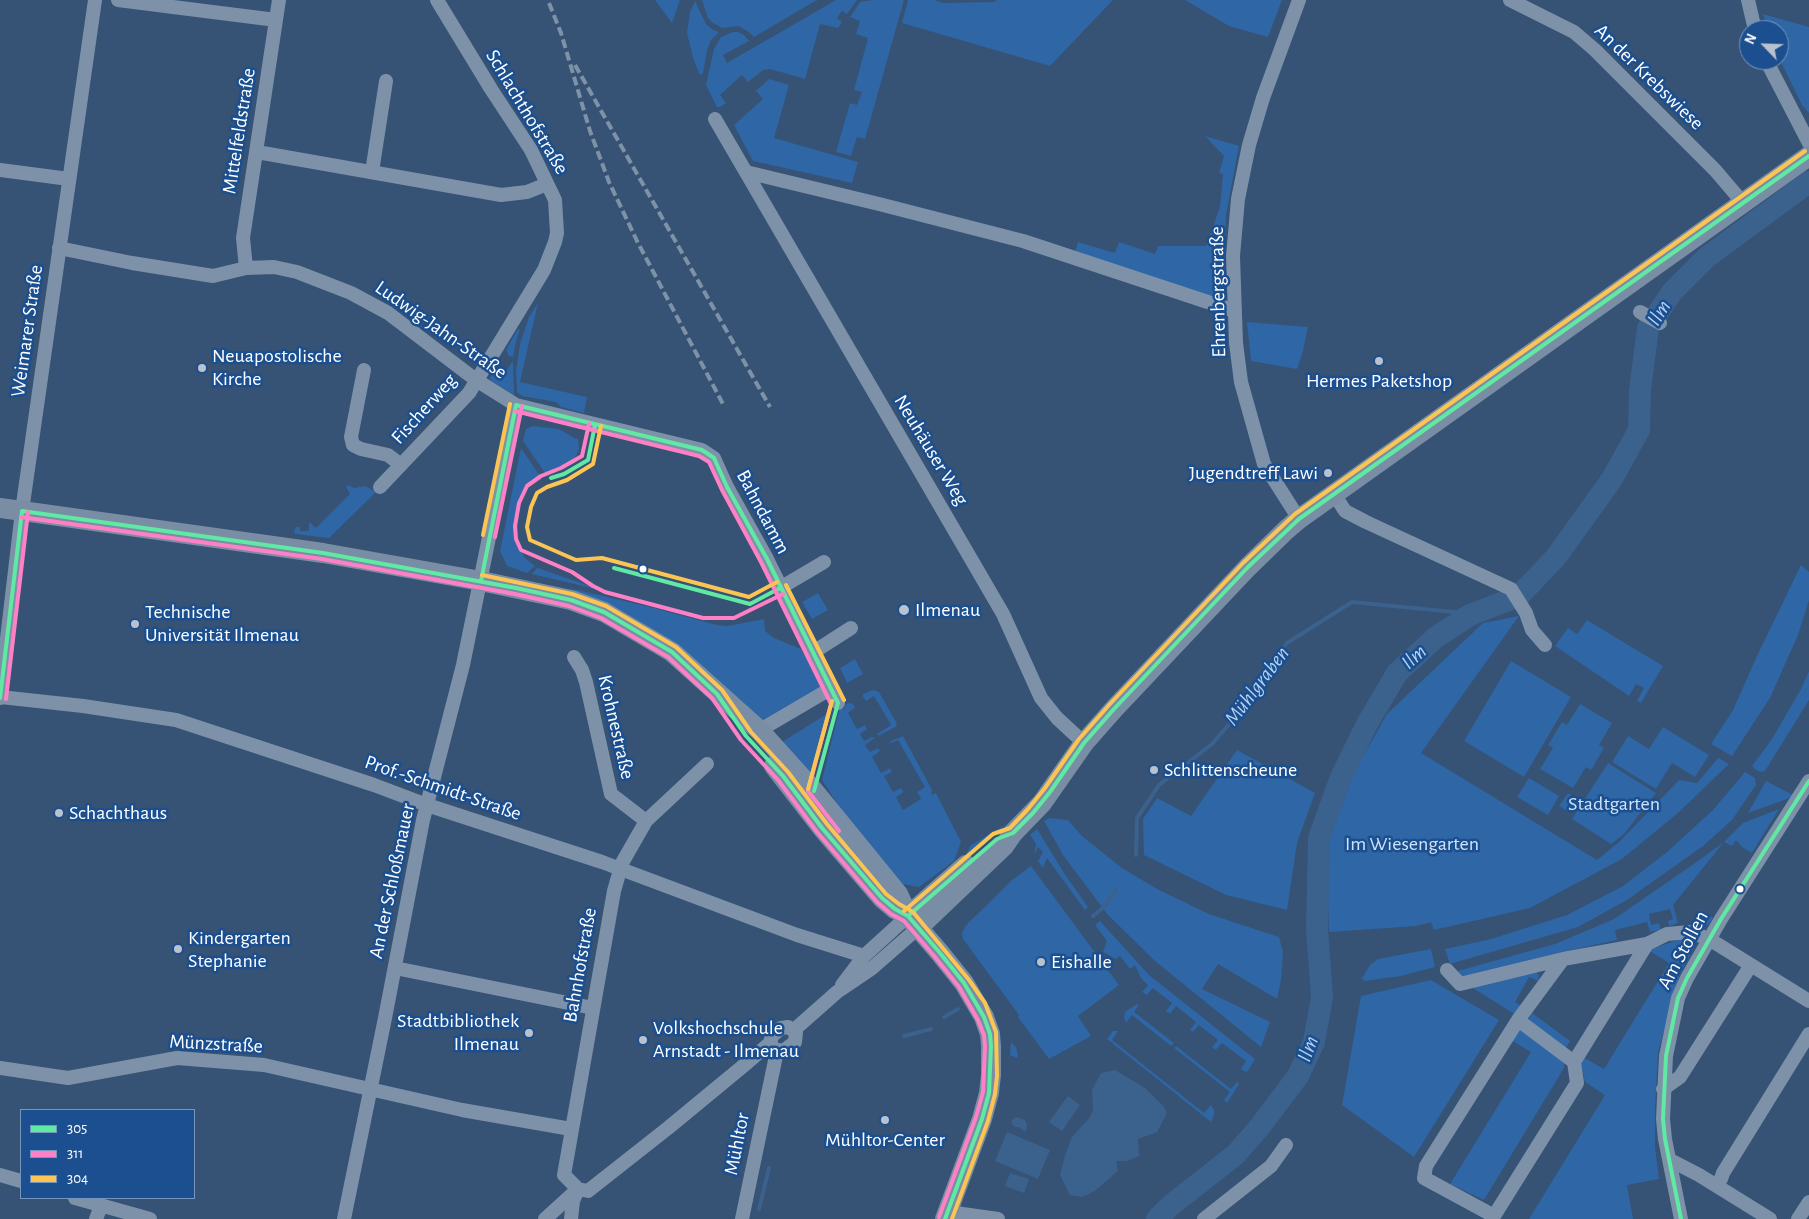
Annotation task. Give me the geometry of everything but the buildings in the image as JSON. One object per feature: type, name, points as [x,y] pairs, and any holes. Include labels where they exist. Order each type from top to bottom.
[{"type":"main road","points":[[913,922],[997,839],[1012,833],[1042,803],[1084,743],[1248,567],[1300,519],[1809,156]]},
{"type":"main road","points":[[0,508],[323,553],[480,580],[571,600],[604,612],[672,652],[717,694],[746,736],[783,776],[822,828],[882,898],[913,922],[972,995],[984,1017],[990,1034],[991,1046],[989,1093],[982,1119],[947,1216]]},
{"type":"street","name":"Weimarer Straße","points":[[0,698],[22,511],[95,0]]},
{"type":"street","points":[[118,0],[276,20]]},
{"type":"street","name":"Mittelfeldstraße","points":[[246,268],[243,238],[279,0]]},
{"type":"street","name":"Schlachthofstraße","points":[[437,0],[491,89],[531,150],[555,200],[555,242],[544,270],[476,380]]},
{"type":"street","name":"Ehrenbergstraße","points":[[1299,0],[1263,98],[1249,145],[1238,199],[1233,256],[1241,382],[1264,464],[1300,519]]},
{"type":"street","name":"An der Krebswiese","points":[[1510,0],[1574,32],[1595,50],[1715,170],[1744,204]]},
{"type":"street","points":[[1746,2],[1752,20]]},
{"type":"street","points":[[1771,70],[1809,143]]},
{"type":"street","points":[[372,172],[386,81]]},
{"type":"street","name":"Neuhäuser Weg","points":[[715,119],[1003,614],[1041,698],[1057,718],[1084,743]]},
{"type":"street","points":[[257,152],[502,195],[527,192],[548,184]]},
{"type":"street","points":[[0,170],[69,179]]},
{"type":"street","points":[[746,172],[869,201],[1023,241],[1235,311]]},
{"type":"street","name":"Ludwig-Jahn-Straße","points":[[59,248],[132,263],[212,276],[246,268],[274,267],[297,272],[351,293],[388,313],[476,380],[516,405],[702,450],[710,455]]},
{"type":"street","points":[[1640,312],[1660,323]]},
{"type":"street","name":"Fischerweg","points":[[364,370],[352,430],[353,445],[360,449],[388,455],[401,465]]},
{"type":"street","name":"Fischerweg","points":[[380,488],[469,393],[476,380]]},
{"type":"street","name":"An der Schloßmauer","points":[[344,1219],[412,875],[427,806],[463,665],[516,405]]},
{"type":"street","name":"Bahndamm","points":[[710,455],[714,458],[838,703]]},
{"type":"street","points":[[1334,494],[1346,511],[1366,522],[1511,588],[1526,613],[1532,630],[1545,645]]},
{"type":"street","name":"Bahndamm","points":[[780,588],[824,562]]},
{"type":"street","points":[[812,653],[851,628]]},
{"type":"street","name":"Krohnestraße","points":[[574,657],[582,670],[586,682],[611,794],[646,821]]},
{"type":"street","points":[[766,726],[830,689]]},
{"type":"street","name":"Prof.-Schmidt-Straße","points":[[0,698],[83,706],[176,720],[374,785],[427,806],[620,869],[798,935],[864,956]]},
{"type":"street","name":"Bahnhofstraße","points":[[583,1190],[564,1176],[614,891],[620,869],[646,821],[707,764]]},
{"type":"street","name":"Am Stollen","points":[[1681,1219],[1670,1160],[1664,1139],[1663,1089],[1666,1056],[1678,998],[1709,939],[1809,781]]},
{"type":"street","points":[[837,992],[864,956],[913,922]]},
{"type":"street","points":[[545,1219],[668,1128],[748,1062],[774,1047],[786,1050],[794,1042],[796,1036],[794,1030],[837,992],[871,969],[913,922]]},
{"type":"street","points":[[1447,970],[1460,984],[1563,960],[1647,944],[1666,934],[1690,932],[1709,939],[1809,1001]]},
{"type":"street","points":[[1563,960],[1518,1020],[1426,1166],[1424,1178],[1494,1216],[1577,1083],[1574,1062],[1647,944]]},
{"type":"street","points":[[1663,1089],[1680,1077],[1751,965]]},
{"type":"street","points":[[395,968],[593,1008]]},
{"type":"street","points":[[1518,1020],[1574,1062]]},
{"type":"street","points":[[1715,1185],[1721,1179],[1727,1166],[1809,1034]]},
{"type":"street","name":"Mühltor","points":[[742,1219],[771,1076],[774,1047]]},
{"type":"street","name":"Münzstraße","points":[[0,1068],[68,1078],[177,1058],[264,1065],[476,1113],[571,1129]]},
{"type":"street","points":[[748,1062],[760,1065],[771,1076]]},
{"type":"street","points":[[1204,1219],[1271,1166],[1286,1145]]},
{"type":"street","points":[[1670,1160],[1770,1219]]},
{"type":"street","points":[[0,1175],[20,1182]]},
{"type":"street","points":[[571,1219],[573,1200],[583,1190]]},
{"type":"street","points":[[78,1199],[150,1219]]},
{"type":"street","points":[[1798,1219],[1809,1202]]},
{"type":"street","points":[[96,1219],[101,1206]]},
{"type":"street","points":[[947,1216],[998,1219]]},
{"type":"green space","points":[[655,0],[680,0],[672,23]]},
{"type":"green space","points":[[702,0],[817,0],[754,37],[739,26],[722,28],[713,23],[708,18]]},
{"type":"green space","points":[[836,0],[857,0],[847,14],[842,11],[837,18],[842,22],[838,28],[820,24],[805,79],[770,69],[763,70],[748,82],[742,75],[720,95],[726,103],[717,107],[706,85],[714,49],[721,37],[738,32],[749,41],[723,55],[727,63]]},
{"type":"green space","points":[[904,0],[865,139],[857,137],[851,156],[836,152],[850,103],[857,105],[862,92],[854,90],[868,38],[856,34],[860,21],[850,17],[860,2]]},
{"type":"green space","points":[[908,0],[935,0],[943,3],[993,2],[997,0],[1113,0],[1050,66],[902,23]]},
{"type":"green space","points":[[1185,0],[1282,0],[1268,37],[1229,26]]},
{"type":"green space","points":[[695,1],[706,24],[719,32],[711,40],[703,73],[700,75],[693,58],[687,33],[690,12]]},
{"type":"green space","points":[[1763,14],[1784,20],[1765,20]]},
{"type":"green space","points":[[1789,21],[1809,27],[1809,113],[1802,105],[1785,70],[1789,70]]},
{"type":"green space","points":[[769,79],[789,85],[774,138],[858,162],[852,183],[753,161],[734,125],[763,99],[756,91]]},
{"type":"green space","points":[[1205,136],[1239,146],[1226,215],[1223,294],[1214,298],[1073,258],[1078,242],[1115,253],[1119,242],[1155,254],[1158,246],[1206,246],[1220,207],[1223,174],[1219,173],[1224,156]]},
{"type":"green space","points":[[538,303],[520,382],[587,397],[584,413],[561,407],[556,402],[522,396],[517,392],[516,371],[520,344],[529,317]]},
{"type":"green space","points":[[1247,322],[1308,327],[1297,369],[1251,361]]},
{"type":"green space","points":[[520,329],[513,357],[509,356],[506,350],[517,330]]},
{"type":"green space","points":[[512,362],[514,395],[491,381],[490,378],[496,368],[505,373]]},
{"type":"green space","points":[[533,426],[559,429],[578,439],[579,449],[574,460],[569,465],[545,473],[523,441],[526,429]]},
{"type":"green space","points":[[521,448],[540,476],[527,487],[522,499],[518,521],[518,544],[525,558],[535,566],[527,573],[507,566],[500,551]]},
{"type":"green space","points":[[348,485],[354,488],[365,486],[376,492],[329,538],[295,534],[296,527],[300,527],[300,531],[309,531],[309,522],[316,528],[350,494],[346,487]]},
{"type":"green space","points":[[1801,565],[1809,572],[1809,600],[1798,635],[1770,698],[1732,756],[1711,744],[1733,710]]},
{"type":"green space","points":[[538,568],[604,591],[532,574]]},
{"type":"green space","points":[[569,588],[717,625],[728,626],[764,619],[765,631],[774,638],[801,649],[822,686],[764,723],[677,646],[626,613]]},
{"type":"green space","points":[[818,593],[828,610],[812,619],[802,602]]},
{"type":"green space","name":"Im Wiesengarten","points":[[1519,616],[1421,753],[1597,860],[1619,842],[1679,780],[1697,783],[1718,758],[1729,764],[1679,812],[1622,859],[1530,908],[1434,930],[1431,922],[1417,926],[1329,932],[1326,842],[1352,776],[1387,714],[1483,623]]},
{"type":"green space","points":[[1587,620],[1663,666],[1641,703],[1637,701],[1644,688],[1636,684],[1629,696],[1555,646],[1568,628],[1577,634]]},
{"type":"green space","points":[[855,659],[863,674],[847,683],[840,668]]},
{"type":"green space","points":[[1511,661],[1571,697],[1524,777],[1464,741]]},
{"type":"green space","points":[[1809,671],[1809,700],[1765,771],[1756,770],[1752,766],[1772,739],[1801,689]]},
{"type":"green space","points":[[873,690],[879,692],[897,726],[878,736],[877,734],[891,725],[874,696],[866,701],[863,697],[863,694]]},
{"type":"green space","points":[[846,704],[853,704],[855,708],[848,713],[857,729],[865,725],[867,729],[860,734],[864,741],[872,737],[875,738],[865,745],[870,752],[878,748],[880,751],[872,757],[881,773],[890,768],[892,772],[884,776],[893,792],[901,788],[904,792],[896,797],[903,810],[921,799],[917,792],[925,787],[898,740],[889,744],[891,741],[903,736],[932,790],[931,795],[936,793],[961,842],[954,861],[919,887],[897,883],[858,836],[822,780],[840,707],[844,710]]},
{"type":"green space","points":[[1580,704],[1612,723],[1599,745],[1604,748],[1591,770],[1586,767],[1573,788],[1540,769],[1553,748],[1548,745],[1562,722],[1567,725]]},
{"type":"green space","points":[[830,712],[811,773],[804,773],[782,742]]},
{"type":"green space","points":[[1663,727],[1709,755],[1695,777],[1672,763],[1656,789],[1612,762],[1628,736],[1649,749]]},
{"type":"green space","points":[[1237,750],[1315,793],[1297,843],[1287,910],[1226,895],[1144,855],[1143,819],[1157,798],[1191,816]]},
{"type":"green space","name":"Stadtgarten","points":[[1608,763],[1656,793],[1624,834],[1611,844],[1572,819]]},
{"type":"green space","points":[[1745,772],[1755,778],[1756,785],[1732,820],[1703,846],[1627,900],[1578,927],[1450,964],[1445,949],[1491,939],[1567,915],[1623,886],[1667,852],[1713,810]]},
{"type":"green space","points":[[1529,778],[1559,796],[1548,815],[1517,797]]},
{"type":"green space","points":[[1766,781],[1795,796],[1748,813]]},
{"type":"green space","points":[[1568,793],[1575,798],[1567,811],[1559,806]]},
{"type":"green space","points":[[1779,809],[1752,853],[1742,847],[1736,840],[1732,846],[1724,842],[1743,823]]},
{"type":"green space","points":[[1049,818],[1068,820],[1082,836],[1122,868],[1159,890],[1209,914],[1279,937],[1283,952],[1281,980],[1277,999],[1218,964],[1202,989],[1270,1022],[1261,1047],[1155,961],[1108,915],[1063,855],[1044,821]]},
{"type":"green space","points":[[1007,824],[961,863],[971,845]]},
{"type":"green space","points":[[1037,829],[1088,907],[1085,910],[1047,858],[1043,868],[1038,861],[1043,852],[1038,847],[1034,855],[1036,844],[1030,835]]},
{"type":"green space","points":[[1724,842],[1673,905],[1678,923],[1669,926],[1668,921],[1673,919],[1670,909],[1649,914],[1651,925],[1659,923],[1661,930],[1650,932],[1647,922],[1615,930],[1617,940],[1562,952],[1463,980],[1454,972],[1555,944],[1614,919]]},
{"type":"green space","name":"Eishalle","points":[[1031,866],[1119,985],[1078,1016],[1091,1036],[1049,1059],[963,939],[962,933],[966,925],[1012,880]]},
{"type":"green space","points":[[1700,909],[1713,918],[1708,925],[1695,924]]},
{"type":"green space","points":[[1100,921],[1149,975],[1255,1059],[1248,1071],[1245,1072],[1241,1069],[1246,1061],[1222,1043],[1216,1050],[1212,1047],[1218,1040],[1199,1025],[1193,1032],[1190,1030],[1196,1022],[1176,1006],[1170,1014],[1166,1011],[1172,1003],[1153,988],[1147,995],[1142,992],[1148,985],[1141,978],[1135,965],[1130,969],[1120,956],[1116,959],[1103,952],[1107,941],[1095,925]]},
{"type":"green space","points":[[1684,938],[1691,940],[1695,946],[1680,974],[1658,1052],[1655,1147],[1659,1179],[1627,1185],[1633,1219],[1529,1219],[1605,1095],[1585,1082],[1581,1063],[1583,1057],[1604,1069],[1669,963],[1648,950]]},
{"type":"green space","points":[[1431,949],[1435,967],[1401,976],[1364,981],[1362,978],[1370,965],[1378,959]]},
{"type":"green space","points":[[1536,972],[1539,975],[1538,981],[1529,977],[1515,1002],[1523,1007],[1516,1015],[1468,985]]},
{"type":"green space","points":[[1431,980],[1499,1020],[1414,1157],[1342,1105],[1361,996]]},
{"type":"green space","points":[[1137,1004],[1139,1005],[1134,1012],[1174,1043],[1171,1046],[1132,1015],[1126,1023],[1124,1018],[1125,1012]]},
{"type":"green space","points":[[1532,1013],[1570,1041],[1566,1048],[1528,1020]]},
{"type":"green space","points":[[1519,1029],[1564,1060],[1564,1068],[1484,1200],[1450,1184],[1531,1052],[1511,1040]]},
{"type":"green space","points":[[1113,1031],[1118,1031],[1112,1040],[1204,1113],[1211,1105],[1214,1115],[1211,1122],[1107,1039]]},
{"type":"green space","points":[[1011,1042],[1016,1047],[1017,1058],[1010,1055]]},
{"type":"green space","points":[[1176,1046],[1231,1089],[1237,1082],[1239,1084],[1227,1103],[1224,1100],[1230,1092],[1174,1048]]},
{"type":"shaded area","points":[[1115,1070],[1145,1088],[1164,1107],[1167,1113],[1157,1132],[1138,1139],[1139,1156],[1127,1161],[1116,1161],[1118,1171],[1095,1191],[1082,1197],[1070,1195],[1060,1175],[1065,1155],[1072,1137],[1090,1117],[1093,1109],[1092,1090],[1101,1073]]},
{"type":"shaded area","points":[[1068,1096],[1080,1105],[1062,1131],[1049,1122]]},
{"type":"shaded area","points":[[1016,1117],[1025,1120],[1027,1125],[1026,1131],[1012,1124],[1012,1120]]},
{"type":"shaded area","points":[[1007,1132],[1050,1150],[1038,1179],[995,1161]]},
{"type":"shaded area","points":[[1010,1173],[1029,1179],[1024,1193],[1005,1186]]},
{"type":"waterway","name":"Ilm","points":[[1157,1219],[1170,1206],[1235,1155],[1258,1129],[1298,1076],[1314,1042],[1322,997],[1317,929],[1319,838],[1341,777],[1367,724],[1397,673],[1435,638],[1470,615],[1519,596],[1556,557],[1612,479],[1639,430],[1640,390],[1648,328],[1672,292],[1707,257],[1809,182]]},
{"type":"waterway","name":"Mühlgraben","points":[[1136,855],[1137,818],[1159,785],[1212,744],[1256,693],[1269,667],[1287,643],[1352,602],[1470,615]]},
{"type":"waterway","name":"Mühlgraben","points":[[1093,916],[1104,907],[1116,890]]},
{"type":"waterway","name":"Mühlgraben","points":[[944,1017],[958,1009]]},
{"type":"waterway","name":"Mühlgraben","points":[[904,1036],[931,1029]]},
{"type":"waterway","name":"Mühlgraben","points":[[759,1209],[769,1168]]},
{"type":"railway","points":[[549,3],[561,33],[590,131],[609,182],[637,241],[724,406]]},
{"type":"railway","points":[[575,65],[770,407]]},
{"type":"transit line","name":"304","points":[[904,911],[993,834],[1010,828],[1045,788],[1079,739],[1109,705],[1243,563],[1295,514],[1805,151]]},
{"type":"transit line","name":"305","points":[[908,916],[997,839],[1013,833],[1033,813],[1084,743],[1114,709],[1248,567],[1299,519],[1809,156]]},
{"type":"transit line","name":"304","points":[[483,535],[510,404]]},
{"type":"transit line","name":"305","points":[[516,405],[702,450],[714,458],[727,487],[767,559],[838,703]]},
{"type":"transit line","name":"305","points":[[481,581],[516,405]]},
{"type":"transit line","name":"311","points":[[495,537],[522,406]]},
{"type":"transit line","name":"311","points":[[515,411],[699,456],[709,462],[831,704],[808,791],[839,831]]},
{"type":"transit line","name":"311","points":[[589,424],[582,456],[561,468],[541,476],[527,486],[519,503],[515,526],[516,539],[521,550],[572,572],[605,592],[703,618],[734,618],[783,594]]},
{"type":"transit line","name":"305","points":[[551,478],[564,474],[588,460],[595,425]]},
{"type":"transit line","name":"304","points":[[601,426],[593,464],[567,480],[547,487],[537,493],[531,507],[527,527],[530,540],[576,560],[602,558],[749,597],[777,582]]},
{"type":"transit line","name":"305","points":[[22,511],[323,553],[516,588],[571,600],[604,612],[672,652],[717,694],[746,736],[783,776],[822,828],[882,898],[895,909],[908,916],[940,953],[964,983],[984,1017],[990,1034],[991,1046],[989,1093],[982,1119],[945,1219]]},
{"type":"transit line","name":"305","points":[[0,698],[22,511]]},
{"type":"transit line","name":"311","points":[[6,699],[28,512]]},
{"type":"transit line","name":"311","points":[[21,517],[322,559],[515,594],[569,606],[601,618],[668,657],[712,698],[741,740],[778,780],[817,832],[877,902],[891,914],[904,921],[935,957],[959,987],[978,1020],[984,1035],[985,1046],[983,1092],[976,1117],[939,1217]]},
{"type":"transit line","name":"305","points":[[614,568],[750,604],[780,588]]},
{"type":"transit line","name":"304","points":[[482,575],[572,594],[606,606],[676,647],[722,690],[751,732],[788,772],[827,824],[886,894],[913,912],[969,980],[985,1003],[996,1032],[997,1076],[995,1094],[988,1121],[952,1219]]},
{"type":"transit line","name":"304","points":[[786,585],[844,700]]},
{"type":"transit line","name":"304","points":[[808,789],[832,701]]},
{"type":"transit line","name":"305","points":[[814,791],[838,703]]},
{"type":"transit line","name":"305","points":[[1681,1219],[1665,1139],[1663,1119],[1666,1056],[1678,998],[1687,978],[1721,919],[1809,781]]},
{"type":"place","name":"Hermes Paketshop","points":[[1379,361]]},
{"type":"place","name":"Neuapostolische Kirche","points":[[202,368]]},
{"type":"place","name":"Jugendtreff Lawi","points":[[1328,473]]},
{"type":"place","name":"Ilmenau","points":[[904,610]]},
{"type":"place","name":"Technische Universität Ilmenau","points":[[135,624]]},
{"type":"place","name":"Schlittenscheune","points":[[1154,770]]},
{"type":"place","name":"Schachthaus","points":[[59,813]]},
{"type":"place","name":"Kindergarten Stephanie","points":[[178,949]]},
{"type":"place","name":"Eishalle","points":[[1041,962]]},
{"type":"place","name":"Stadtbibliothek Ilmenau","points":[[529,1033]]},
{"type":"place","name":"Volkshochschule Arnstadt - Ilmenau","points":[[643,1040]]},
{"type":"place","name":"Mühltor-Center","points":[[885,1120]]}]
